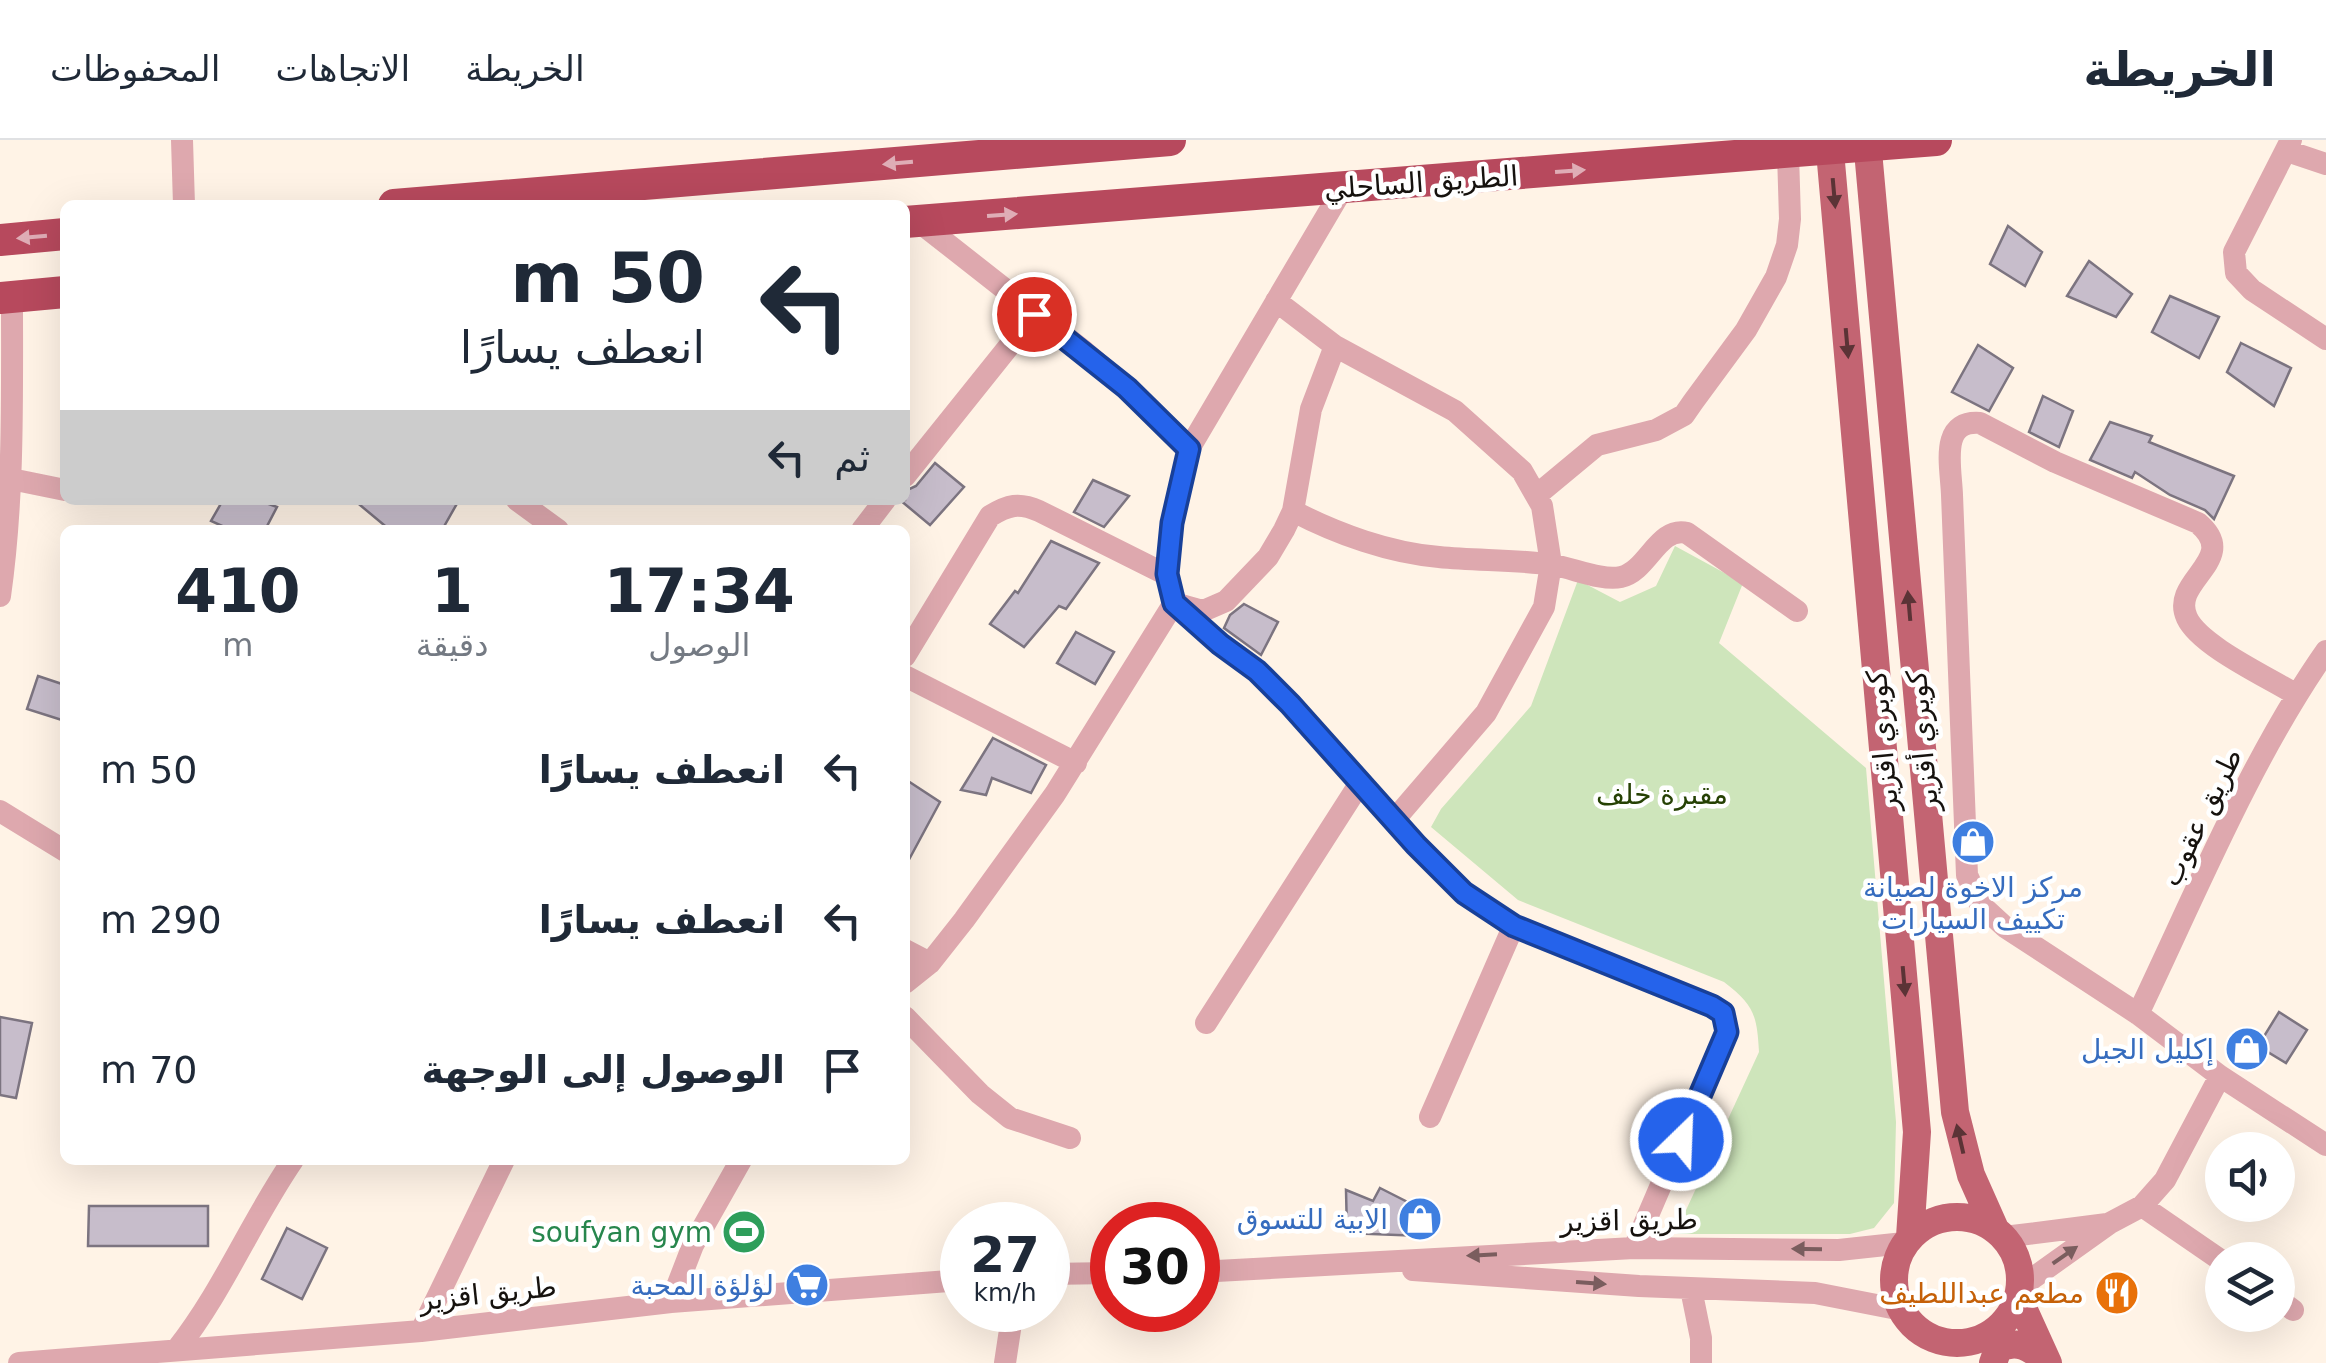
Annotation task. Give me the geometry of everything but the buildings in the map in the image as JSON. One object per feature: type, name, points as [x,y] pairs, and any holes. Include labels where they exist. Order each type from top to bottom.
[{"type":"highway","points":[[454,200],[1170,140]]},
{"type":"highway","name":"الطريق الساحلي","points":[[911,222],[1936,140]]},
{"type":"highway","points":[[0,240],[60,234]]},
{"type":"highway","points":[[6,298],[60,293]]},
{"type":"main road","name":"كوبري اقزير","points":[[1829,140],[1917,1132],[1907,1240]]},
{"type":"main road","name":"كويري أقزير","points":[[1867,140],[1955,1112],[1970,1176],[2000,1233]]},
{"type":"main road","points":[[1971,1363],[1922,1332],[1902,1310],[1894,1284],[1907,1240],[1928,1224],[1956,1217],[1983,1222],[2000,1233],[2019,1266],[2019,1292],[2047,1362]]},
{"type":"main road","points":[[1934,1338],[1964,1342],[1978,1339],[2003,1323],[2019,1292]]},
{"type":"main road","points":[[1993,1363],[1998,1349],[2016,1343],[2047,1362]]},
{"type":"street","points":[[182,140],[184,200]]},
{"type":"street","points":[[2326,164],[2289,145],[2234,252],[2236,273],[2252,290],[2326,338]]},
{"type":"street","points":[[1538,494],[1597,444],[1656,430],[1684,415],[1746,330],[1776,277],[1787,245],[1790,219],[1788,154]]},
{"type":"street","points":[[1343,188],[1189,449],[1172,523],[1167,574],[1174,603],[1257,671],[1464,893],[1514,926],[1723,1013],[1727,1032],[1634,1248]]},
{"type":"street","points":[[911,222],[1127,388],[1189,449]]},
{"type":"street","points":[[0,596],[11,479],[6,298]]},
{"type":"street","points":[[1276,301],[1335,346],[1455,411],[1522,470],[1538,494],[1551,564],[1544,607],[1486,713],[1395,819]]},
{"type":"street","points":[[910,470],[1034,314]]},
{"type":"street","points":[[1174,603],[1203,610],[1226,601],[1268,557],[1293,511],[1311,408],[1335,346]]},
{"type":"street","points":[[2295,694],[2206,640],[2187,620],[2184,605],[2189,588],[2206,566],[2213,546],[2210,534],[2198,523],[2055,462],[1980,422],[1957,426],[1950,436],[1967,875],[1980,904],[2005,926],[2326,1146]]},
{"type":"street","points":[[11,479],[60,489]]},
{"type":"street","points":[[524,505],[551,525]]},
{"type":"street","points":[[866,525],[881,505]]},
{"type":"street","points":[[910,648],[990,516],[1007,505],[1025,505],[1039,511],[1167,574]]},
{"type":"street","points":[[1293,511],[1397,551],[1551,564],[1622,577],[1655,552],[1669,534],[1678,531],[1688,533],[1797,611]]},
{"type":"street","points":[[910,979],[930,963],[964,920],[1076,762],[1174,603]]},
{"type":"street","name":"طريق عقوب","points":[[2138,1014],[2295,694],[2326,651]]},
{"type":"street","points":[[910,679],[1076,762]]},
{"type":"street","points":[[1206,1023],[1360,784]]},
{"type":"street","points":[[0,811],[60,848]]},
{"type":"street","points":[[1430,1117],[1514,926]]},
{"type":"street","points":[[910,953],[930,963]]},
{"type":"street","points":[[910,1022],[980,1094],[1010,1118],[1070,1138]]},
{"type":"street","points":[[2019,1292],[2110,1223],[2142,1206],[2165,1180],[2220,1076]]},
{"type":"street","points":[[177,1349],[213,1301],[261,1208],[290,1165]]},
{"type":"street","points":[[421,1331],[502,1165]]},
{"type":"street","points":[[672,1302],[693,1245],[738,1165]]},
{"type":"street","points":[[2142,1206],[2205,1249]]},
{"type":"street","points":[[2000,1233],[2110,1223]]},
{"type":"street","name":"طريق اقزير","points":[[1220,1271],[1634,1248],[1839,1250],[1907,1240]]},
{"type":"street","name":"طريق اقزير","points":[[1354,1264],[1462,1275],[1825,1294],[1902,1310]]},
{"type":"street","name":"طريق اقزير","points":[[19,1363],[421,1331],[672,1302],[940,1282]]},
{"type":"street","points":[[1690,1289],[1701,1338],[1701,1363]]},
{"type":"street","points":[[1005,1363],[1010,1332]]},
{"type":"green space","name":"مقبرة خلف","points":[[1675,546],[1743,583],[1719,643],[1866,768],[1896,1122],[1894,1203],[1874,1228],[1850,1234],[1675,1234],[1759,1052],[1755,1020],[1748,1004],[1724,982],[1518,900],[1431,827],[1441,809],[1531,706],[1578,580],[1620,602],[1656,586]]},
{"type":"place","name":"مركز الاخوة لصيانة تكييف السيارات","points":[[1973,842]]},
{"type":"place","name":"إكليل الجبل","points":[[2247,1049]]},
{"type":"place","name":"الابية للتسوق","points":[[1420,1219]]},
{"type":"place","name":"soufyan gym","points":[[744,1232]]},
{"type":"place","name":"لؤلؤة المحبة","points":[[807,1285]]},
{"type":"place","name":"مطعم عبداللطيف","points":[[2117,1293]]},
{"type":"route","points":[[1034,314],[1127,388],[1189,449],[1172,523],[1167,574],[1174,603],[1257,671],[1290,704],[1464,893],[1514,926],[1723,1013],[1727,1032],[1681,1140]]}]
